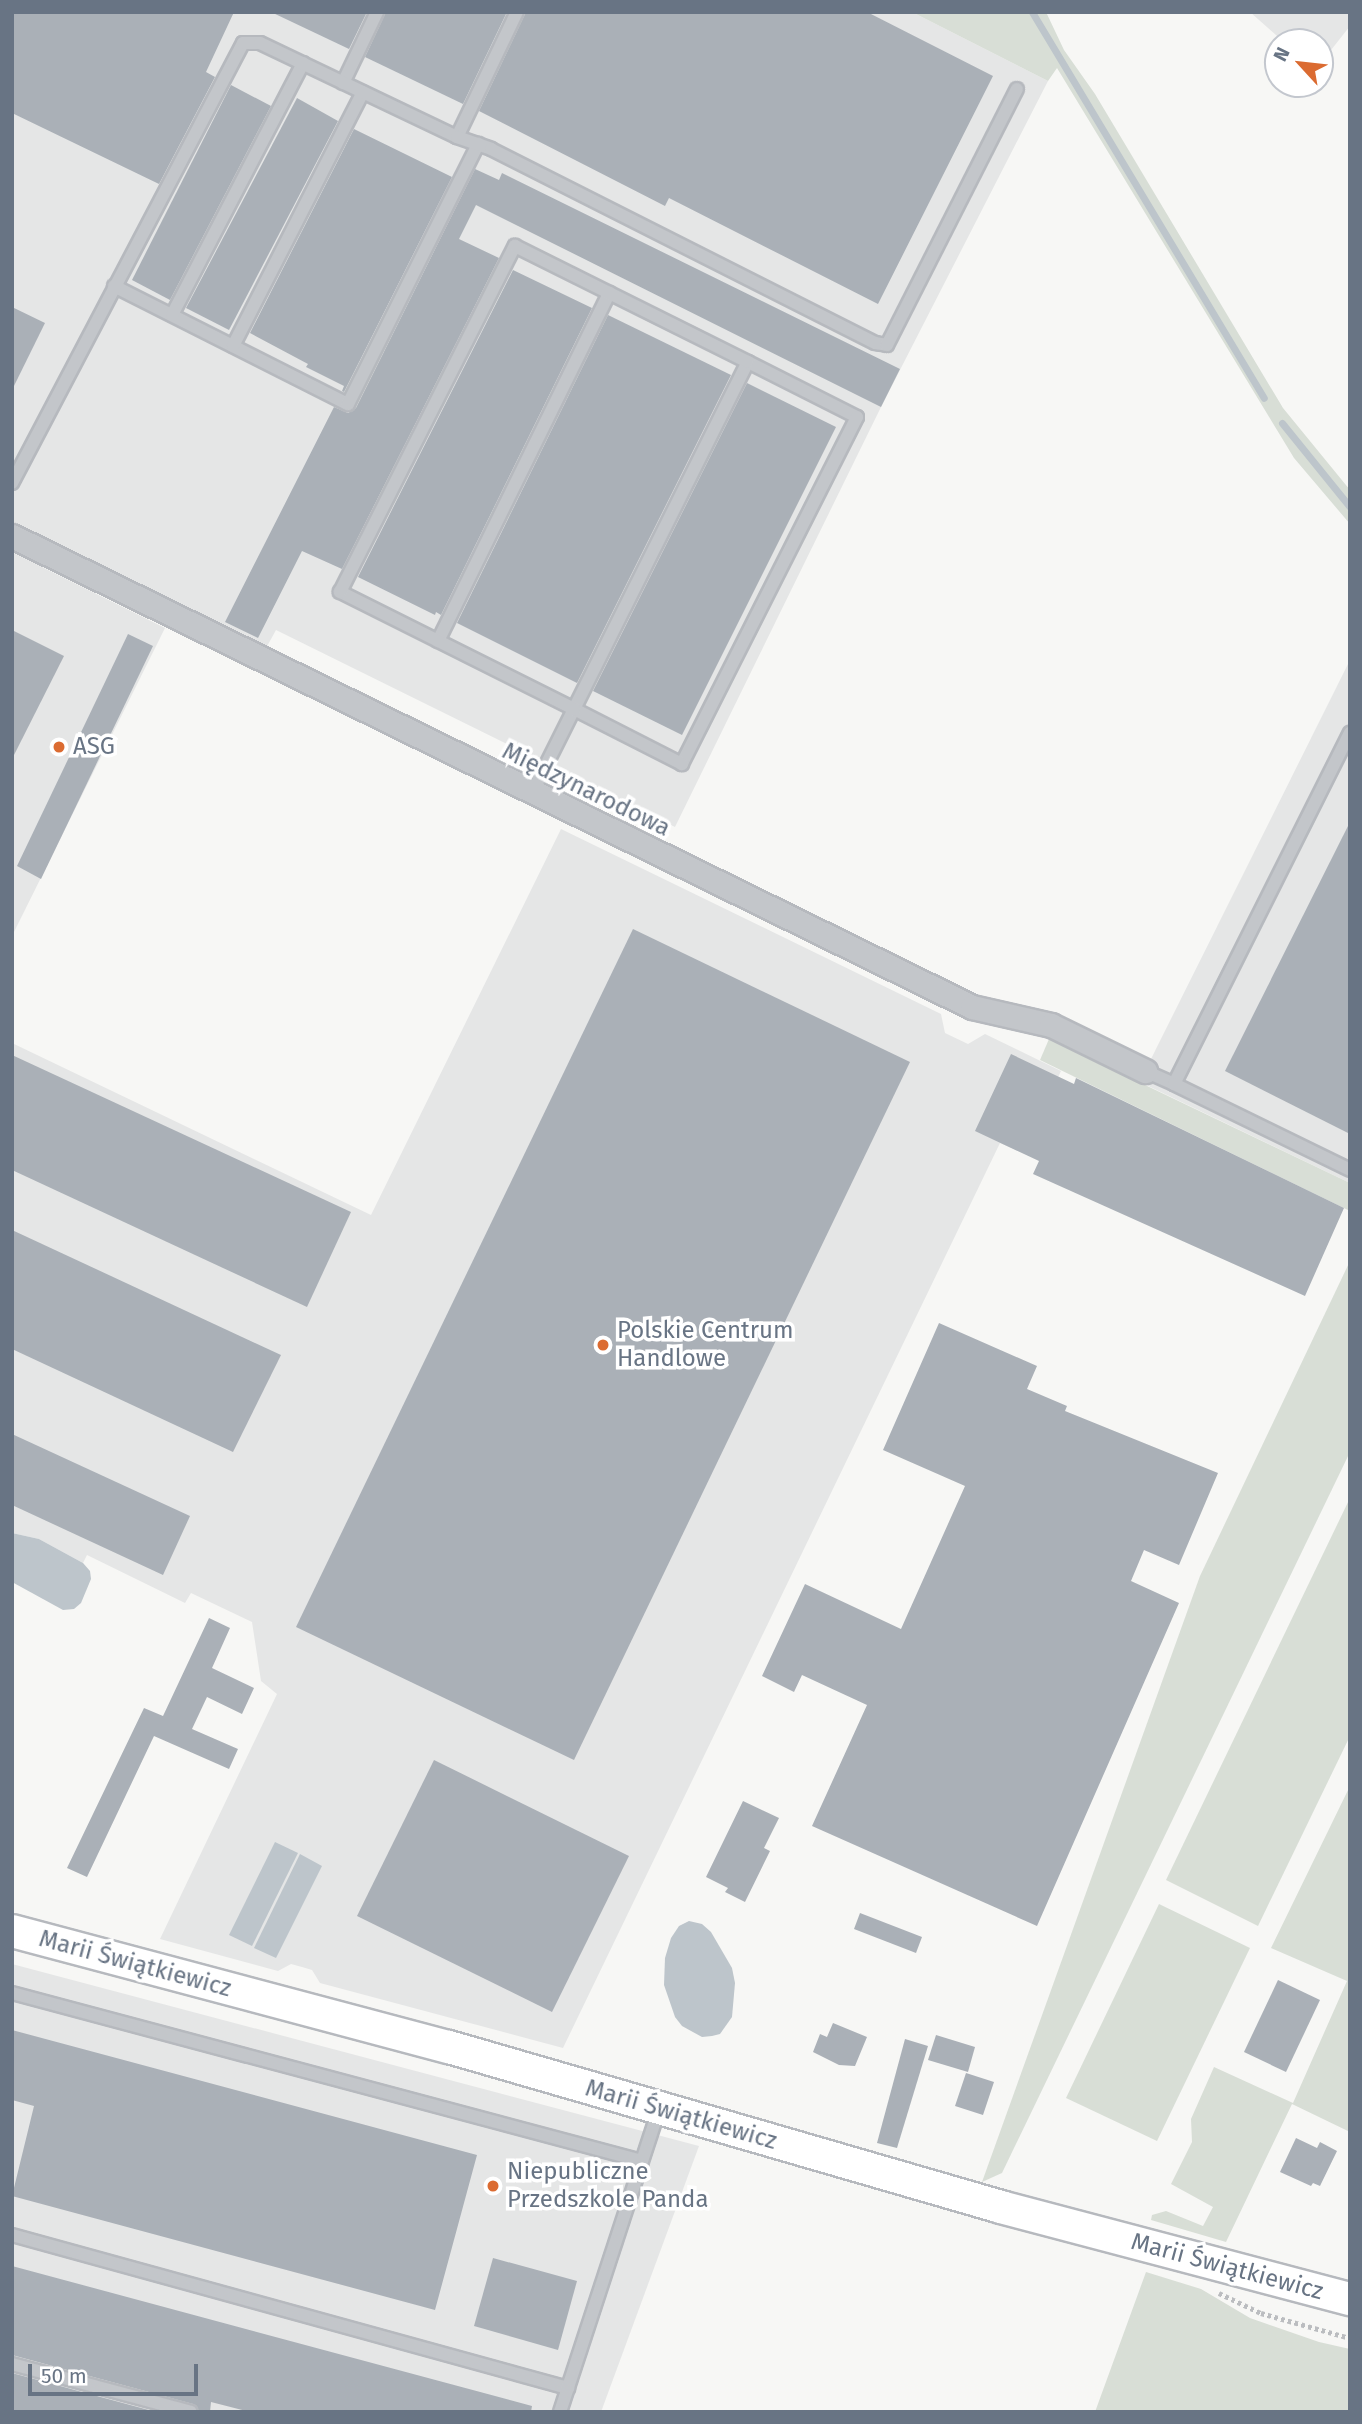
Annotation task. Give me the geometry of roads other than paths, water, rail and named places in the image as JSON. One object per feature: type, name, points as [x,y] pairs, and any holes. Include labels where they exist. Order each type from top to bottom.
[{"type":"street","name":"Międzynarodowa","points":[[12,536],[972,1007],[1051,1025],[1144,1071]]},
{"type":"street","name":"Marii Świątkiewicz","points":[[12,1931],[436,2044],[1001,2207],[1350,2299]]},
{"type":"lane","points":[[343,83],[377,12]]},
{"type":"lane","points":[[457,137],[517,12]]},
{"type":"lane","points":[[12,483],[243,43],[260,43],[457,137],[478,144],[875,343],[887,345],[1017,89]]},
{"type":"lane","points":[[172,315],[303,63]]},
{"type":"lane","points":[[233,346],[363,92]]},
{"type":"lane","points":[[114,286],[348,404],[478,144]]},
{"type":"lane","points":[[515,246],[609,293],[857,417],[682,764],[340,592],[515,246]]},
{"type":"lane","points":[[438,641],[609,293]]},
{"type":"lane","points":[[532,793],[748,362]]},
{"type":"lane","points":[[1174,1084],[1350,733]]},
{"type":"lane","points":[[1144,1071],[1350,1170]]},
{"type":"lane","points":[[12,1993],[642,2161]]},
{"type":"lane","points":[[560,2412],[660,2108]]},
{"type":"lane","points":[[12,2235],[568,2388]]},
{"type":"lane","points":[[12,2364],[183,2411]]},
{"type":"waterway","points":[[1032,12],[1264,398]]},
{"type":"waterway","points":[[1282,423],[1350,507]]},
{"type":"place","name":"ASG","points":[[59,747]]},
{"type":"place","name":"Polskie Centrum Handlowe","points":[[603,1345]]},
{"type":"place","name":"Niepubliczne Przedszkole Panda","points":[[493,2186]]}]
